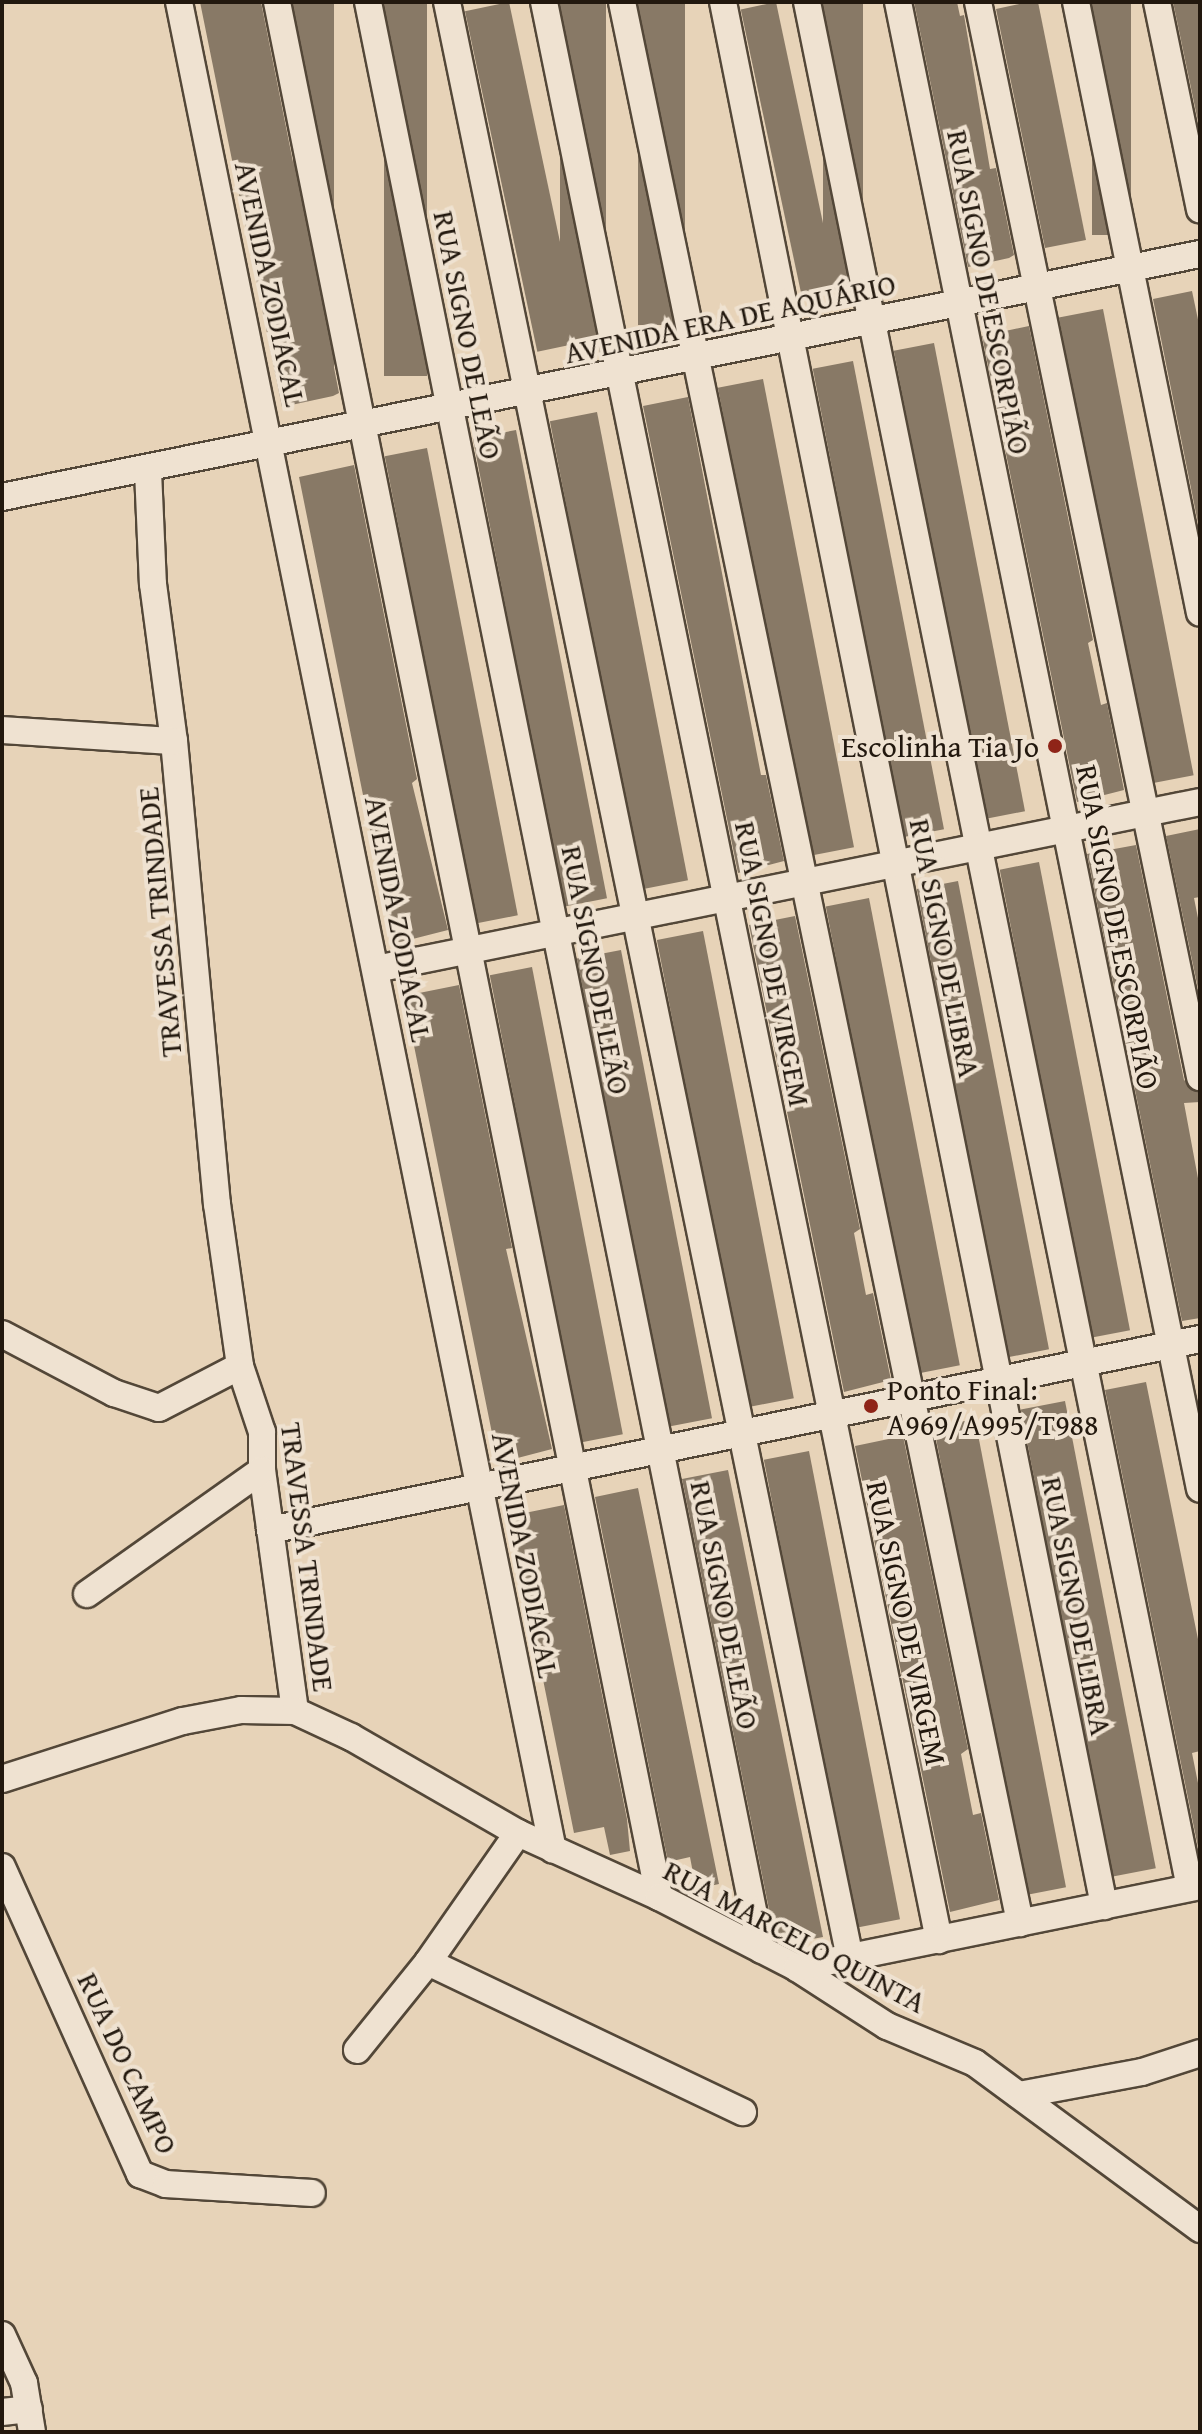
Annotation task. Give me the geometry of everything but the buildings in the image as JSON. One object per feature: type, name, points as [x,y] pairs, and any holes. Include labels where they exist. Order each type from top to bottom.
[{"type":"street","name":"AVENIDA ZODIACAL","points":[[179,2],[272,446],[553,1850]]},
{"type":"street","points":[[277,2],[659,1897]]},
{"type":"street","name":"RUA SIGNO DE LEÃO","points":[[368,2],[761,1950]]},
{"type":"street","points":[[447,2],[850,1958]]},
{"type":"street","name":"RUA SIGNO DE VIRGEM","points":[[544,2],[939,1940]]},
{"type":"street","points":[[622,2],[1020,1923]]},
{"type":"street","name":"RUA SIGNO DE LIBRA","points":[[723,2],[1104,1906]]},
{"type":"street","points":[[797,1968],[1195,1887],[1084,1363],[807,2]]},
{"type":"street","name":"RUA SIGNO DE ESCORPIÃO","points":[[898,2],[1200,1489]]},
{"type":"street","points":[[978,2],[1200,1077]]},
{"type":"street","points":[[1076,2],[1200,613]]},
{"type":"street","points":[[1157,2],[1200,210]]},
{"type":"street","name":"AVENIDA ERA DE AQUÁRIO","points":[[2,497],[272,446],[1200,254]]},
{"type":"street","name":"TRAVESSA TRINDADE","points":[[148,471],[153,584],[174,741],[217,1204],[240,1366],[255,1400],[295,1711]]},
{"type":"street","points":[[2,730],[174,741]]},
{"type":"street","points":[[376,969],[1200,802]]},
{"type":"street","points":[[2,1334],[114,1393],[159,1408],[240,1366]]},
{"type":"street","points":[[270,1530],[1200,1339]]},
{"type":"street","points":[[87,1594],[262,1470]]},
{"type":"street","points":[[2,1779],[183,1721],[241,1710],[295,1711]]},
{"type":"street","name":"RUA MARCELO QUINTA","points":[[295,1711],[518,1833],[659,1897],[797,1968],[887,2026],[975,2063],[1194,2218]]},
{"type":"street","points":[[357,2050],[428,1962],[518,1833]]},
{"type":"street","name":"RUA DO CAMPO","points":[[2,1867],[140,2174],[166,2184],[312,2193]]},
{"type":"street","points":[[428,1962],[743,2112]]},
{"type":"street","points":[[1019,2095],[1142,2072],[1200,2053]]},
{"type":"street","points":[[2,2335],[13,2350],[31,2420],[2,2412]]},
{"type":"place","name":"Escolinha Tia Jo","points":[[1055,746]]},
{"type":"place","name":"Ponto Final: A969/A995/T988","points":[[871,1406]]}]
